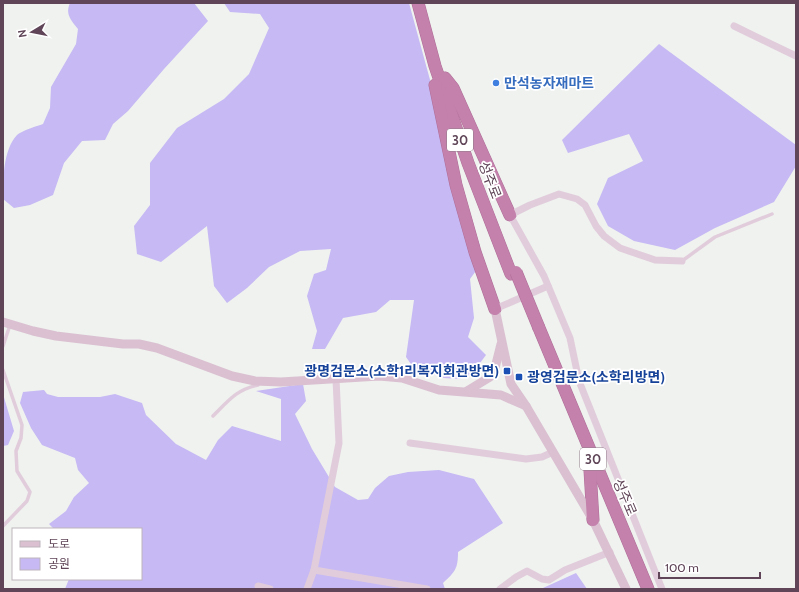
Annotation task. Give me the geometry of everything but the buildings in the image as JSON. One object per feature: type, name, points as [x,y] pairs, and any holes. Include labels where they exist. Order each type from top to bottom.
[{"type":"highway","name":"성주로","points":[[418,3],[435,66],[468,163],[513,273]]},
{"type":"highway","name":"성주로","points":[[423,3],[444,78],[513,273]]},
{"type":"highway","points":[[435,66],[434,79],[451,166],[467,227],[495,309]]},
{"type":"highway","points":[[444,78],[453,88],[510,215]]},
{"type":"highway","name":"30","points":[[513,273],[536,330]]},
{"type":"highway","name":"성주로","points":[[536,330],[590,470],[640,589]]},
{"type":"highway","name":"성주로","points":[[536,330],[648,589]]},
{"type":"highway","points":[[590,470],[593,520]]},
{"type":"street","points":[[734,26],[796,56]]},
{"type":"street","points":[[662,589],[579,381],[570,338],[548,286],[510,215],[558,194],[577,199],[585,205],[596,226],[604,236],[620,248],[655,260],[682,261]]},
{"type":"street","points":[[548,286],[495,309],[511,384],[526,406],[593,520],[610,552],[626,589]]},
{"type":"street","points":[[6,323],[56,336],[123,344],[139,344],[157,348],[232,376],[254,382],[379,376],[402,378],[439,390],[501,395],[526,406]]},
{"type":"street","points":[[467,392],[490,377],[494,372],[502,341]]},
{"type":"street","points":[[307,589],[314,570],[340,443],[336,379]]},
{"type":"street","points":[[410,443],[526,459],[542,457],[553,452]]},
{"type":"street","points":[[500,589],[527,571],[542,579],[549,580],[565,570],[610,552]]},
{"type":"street","points":[[314,570],[427,589]]},
{"type":"street","points":[[258,586],[270,589]]},
{"type":"lane","points":[[682,261],[715,237],[772,214]]},
{"type":"lane","points":[[3,346],[6,323]]},
{"type":"lane","points":[[3,370],[22,425],[21,438],[16,451],[17,471],[30,492],[27,501],[3,526]]},
{"type":"lane","points":[[213,416],[234,394],[246,387],[269,382]]},
{"type":"green space","points":[[70,3],[194,3],[208,21],[128,111],[113,124],[105,140],[82,141],[64,163],[53,195],[30,205],[14,208],[3,199],[6,157],[12,141],[17,135],[25,130],[43,124],[50,108],[51,87],[76,44],[78,29],[68,14]]},
{"type":"green space","points":[[224,3],[409,3],[459,186],[480,246],[478,268],[470,279],[474,318],[468,337],[486,355],[471,375],[459,379],[444,378],[413,367],[406,357],[414,300],[390,300],[376,312],[343,318],[325,349],[312,349],[317,331],[307,296],[314,274],[326,270],[331,249],[300,251],[269,267],[247,288],[227,303],[214,286],[207,226],[161,262],[137,254],[134,226],[150,205],[150,163],[177,128],[224,99],[249,74],[269,28],[260,14],[230,12]]},
{"type":"green space","points":[[659,44],[796,145],[796,166],[774,202],[715,228],[675,250],[634,241],[608,226],[597,204],[608,178],[643,161],[629,134],[568,153],[562,140]]},
{"type":"green space","points":[[303,384],[306,401],[295,414],[312,449],[335,487],[358,500],[368,499],[375,488],[389,476],[408,472],[439,470],[474,479],[503,523],[458,552],[455,570],[443,583],[445,589],[65,589],[69,580],[142,580],[142,528],[53,528],[49,524],[66,511],[74,497],[89,483],[78,470],[75,458],[42,445],[31,428],[20,403],[23,392],[44,390],[47,394],[58,397],[100,397],[115,394],[142,403],[146,415],[176,444],[206,460],[218,440],[232,426],[281,441],[281,399],[256,391]]},
{"type":"green space","points":[[3,394],[14,431],[8,445],[3,446]]},
{"type":"green space","points":[[576,573],[587,589],[536,589],[543,588]]},
{"type":"place","name":"만석농자재마트","points":[[496,83]]},
{"type":"place","name":"광명검문소(소학1리복지회관방면)","points":[[507,371]]},
{"type":"place","name":"광영검문소(소학리방면)","points":[[519,377]]}]
